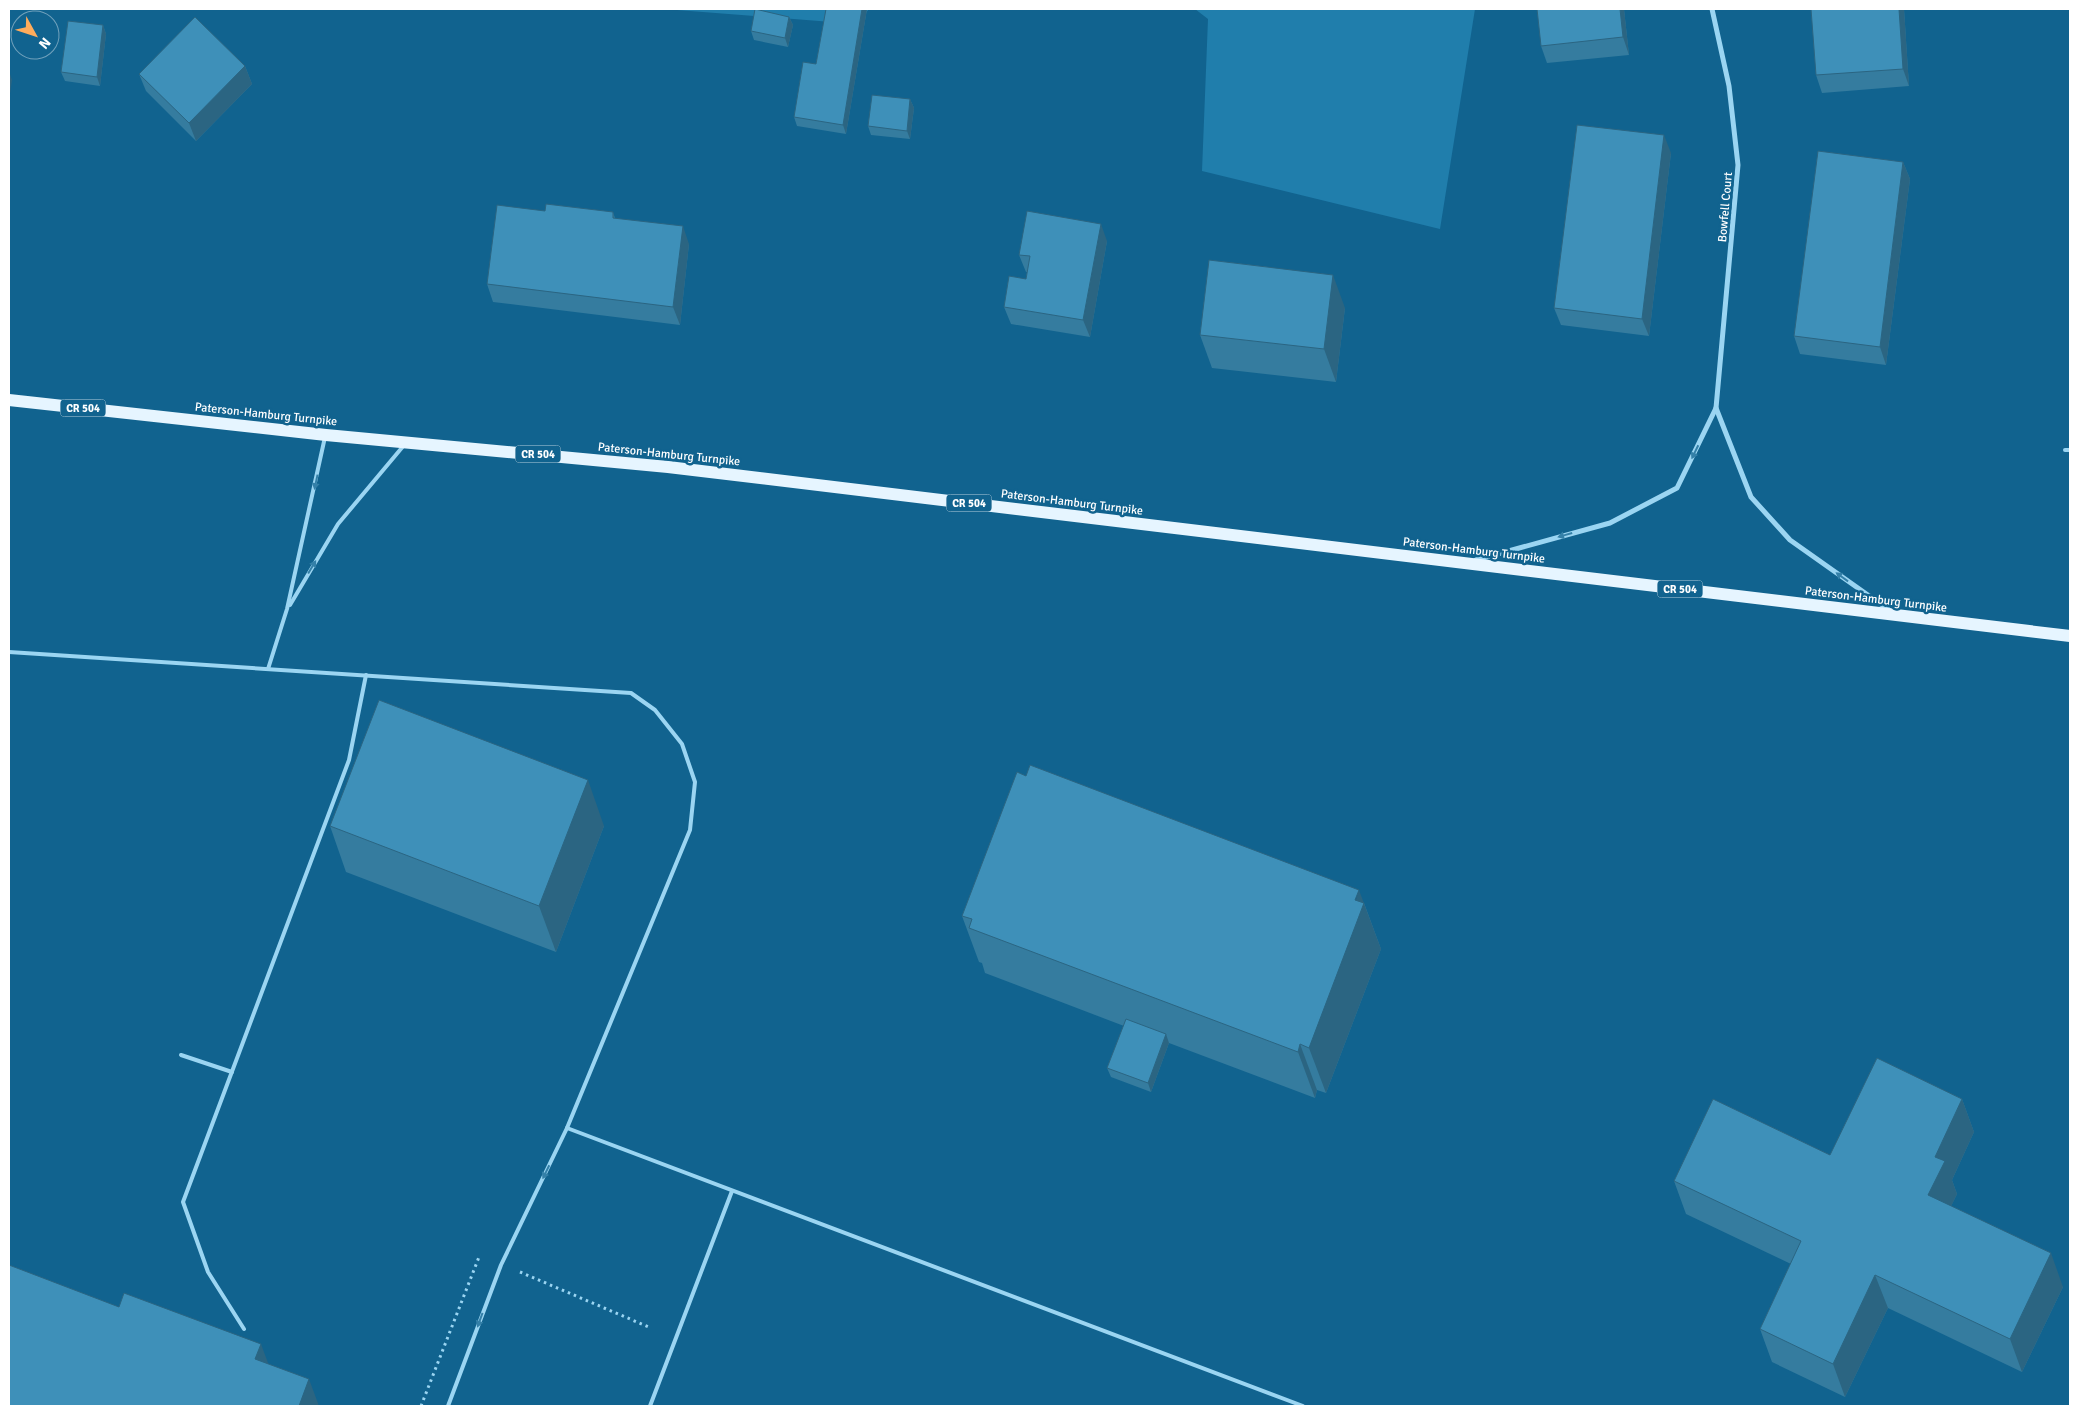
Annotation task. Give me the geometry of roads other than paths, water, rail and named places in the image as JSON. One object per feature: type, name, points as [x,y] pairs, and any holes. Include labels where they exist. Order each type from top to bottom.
[{"type":"main road","name":"Paterson-Hamburg Turnpike","points":[[9,400],[326,434],[678,468],[2070,636]]},
{"type":"street","name":"Bowfell Court","points":[[1465,563],[1610,523],[1677,488],[1716,408],[1738,165],[1729,86],[1712,9]]},
{"type":"street","name":"Bowfell Court","points":[[1716,408],[1751,497],[1790,540],[1896,615]]},
{"type":"lane","points":[[268,669],[288,609],[326,434]]},
{"type":"lane","points":[[288,609],[338,524],[407,442]]},
{"type":"lane","points":[[9,652],[631,693],[655,710],[682,744],[695,782],[690,830],[567,1128],[501,1265],[448,1406]]},
{"type":"lane","points":[[244,1328],[208,1272],[183,1202],[349,760],[366,676]]},
{"type":"lane","points":[[181,1055],[232,1072]]},
{"type":"lane","points":[[567,1128],[1302,1406]]},
{"type":"lane","points":[[650,1406],[732,1191]]}]
